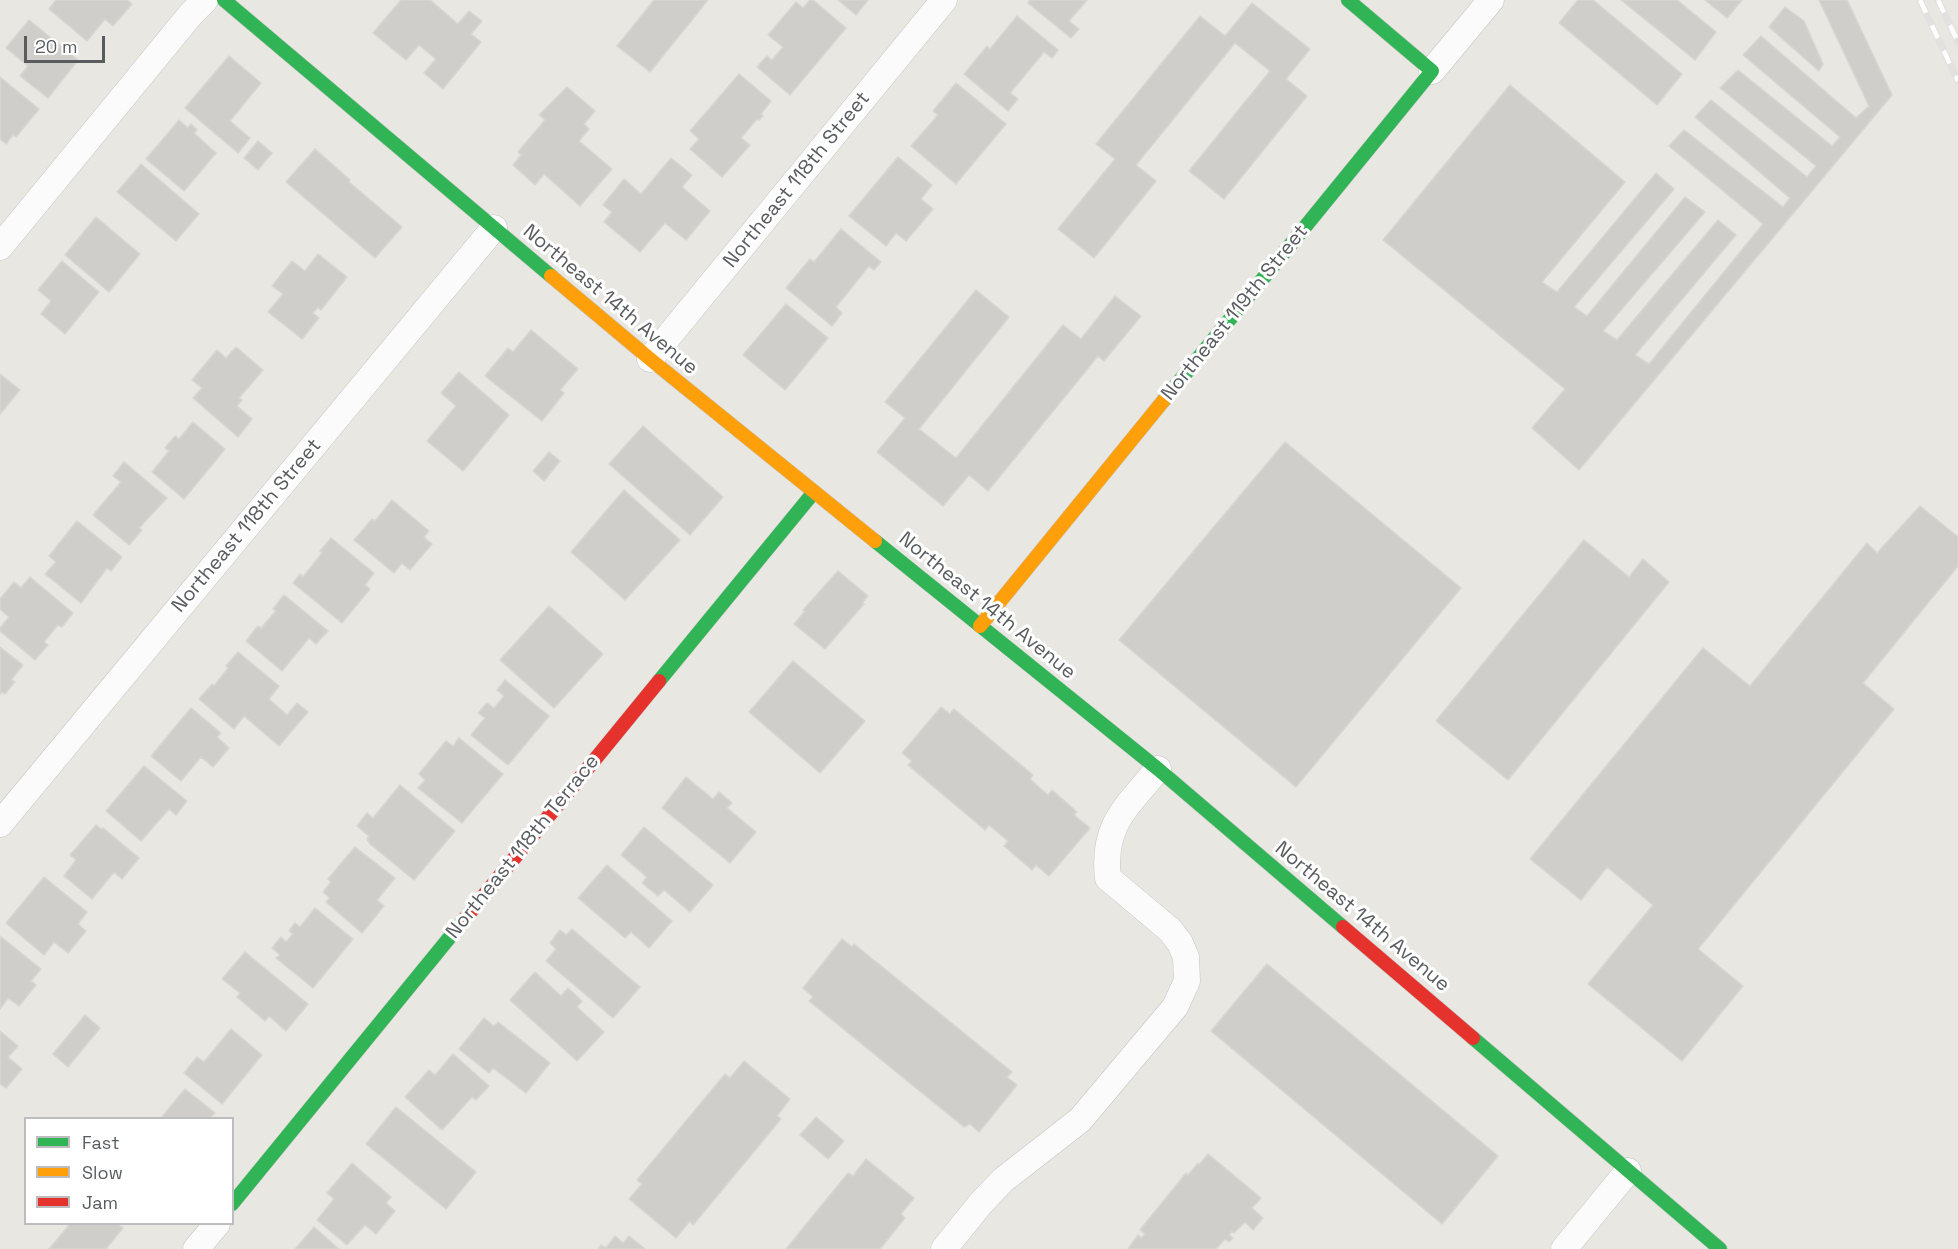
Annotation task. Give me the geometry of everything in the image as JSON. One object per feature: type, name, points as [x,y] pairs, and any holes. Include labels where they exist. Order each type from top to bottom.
[{"type":"street","points":[[0,247],[191,14],[205,0]]},
{"type":"street","name":"Northeast 14th Avenue","points":[[224,0],[650,359],[1158,769],[1720,1249]]},
{"type":"street","name":"Northeast 118th Street","points":[[650,359],[944,0]]},
{"type":"street","points":[[1348,0],[1432,71]]},
{"type":"street","name":"Northeast 119th Street","points":[[980,626],[1491,0]]},
{"type":"street","name":"Northeast 118th Street","points":[[0,824],[494,228]]},
{"type":"street","name":"Northeast 118th Terrace","points":[[234,1202],[814,492]]},
{"type":"street","points":[[944,1249],[1003,1180],[1080,1120],[1175,1007],[1187,981],[1186,957],[1180,943],[1170,930],[1108,878],[1106,858],[1109,837],[1119,816],[1158,769]]},
{"type":"street","points":[[1564,1249],[1628,1171]]},
{"type":"street","points":[[196,1249],[216,1225]]},
{"type":"building","points":[[56,0],[127,0],[132,4],[113,26],[105,19],[87,41],[49,9]]},
{"type":"building","points":[[401,0],[430,0],[458,24],[469,11],[482,21],[471,34],[481,42],[443,89],[424,73],[436,59],[419,45],[406,60],[373,33]]},
{"type":"building","points":[[654,0],[708,0],[650,72],[617,46]]},
{"type":"building","points":[[810,0],[813,0],[846,28],[790,95],[757,67],[767,56],[772,60],[783,47],[768,35],[796,2],[803,8]]},
{"type":"building","points":[[838,0],[868,0],[856,15]]},
{"type":"building","points":[[1030,0],[1087,0],[1069,21],[1079,29],[1071,38],[1028,3]]},
{"type":"building","points":[[1578,0],[1593,0],[1682,74],[1657,105],[1559,23]]},
{"type":"building","points":[[1621,0],[1677,0],[1716,32],[1695,60]]},
{"type":"building","points":[[1705,0],[1742,0],[1727,18]]},
{"type":"building","points":[[1819,0],[1847,0],[1892,95],[1579,470],[1532,428],[1565,389],[1383,240],[1510,85],[1625,182],[1542,282],[1557,292],[1656,173],[1674,189],[1574,307],[1587,316],[1685,197],[1705,212],[1603,331],[1617,340],[1718,220],[1736,235],[1635,355],[1649,364],[1763,224],[1669,146],[1684,130],[1783,207],[1790,198],[1695,117],[1711,100],[1807,177],[1816,166],[1720,88],[1738,70],[1832,146],[1840,137],[1743,55],[1761,36],[1856,118],[1869,106]]},
{"type":"building","points":[[1252,3],[1310,49],[1286,79],[1307,96],[1224,199],[1189,171],[1270,71],[1235,43],[1136,165],[1156,181],[1094,258],[1058,229],[1115,159],[1096,144],[1200,16],[1225,36]]},
{"type":"building","points":[[1785,7],[1804,21],[1823,64],[1819,71],[1769,27]]},
{"type":"building","points":[[1017,16],[1058,50],[1052,58],[1044,52],[1010,93],[1018,99],[1008,111],[964,74],[987,46],[990,49]]},
{"type":"building","points":[[29,20],[78,60],[48,98],[20,76],[28,66],[6,48]]},
{"type":"building","points":[[229,56],[261,83],[230,121],[250,138],[238,153],[185,108]]},
{"type":"building","points":[[739,74],[771,101],[761,114],[763,116],[757,119],[741,138],[750,145],[722,177],[690,149],[699,139],[690,131]]},
{"type":"building","points":[[0,77],[39,109],[16,137],[13,135],[6,144],[0,139]]},
{"type":"building","points":[[956,83],[1006,124],[956,184],[911,146],[938,115],[933,111]]},
{"type":"building","points":[[567,87],[595,111],[584,124],[589,129],[579,141],[612,169],[580,206],[544,174],[535,185],[513,165],[521,155],[518,152],[545,120],[539,115]]},
{"type":"building","points":[[179,120],[188,128],[191,124],[197,130],[194,133],[216,153],[184,191],[146,159]]},
{"type":"building","points":[[258,141],[272,153],[258,170],[244,158]]},
{"type":"building","points":[[315,149],[350,180],[349,182],[402,227],[375,258],[286,182]]},
{"type":"building","points":[[898,157],[932,185],[921,199],[933,209],[906,241],[896,233],[886,246],[849,216]]},
{"type":"building","points":[[671,158],[692,175],[682,187],[710,211],[686,240],[665,223],[640,252],[604,222],[612,212],[603,205],[624,179],[641,194]]},
{"type":"building","points":[[141,164],[199,214],[176,241],[117,192]]},
{"type":"building","points":[[96,217],[140,254],[109,292],[65,255]]},
{"type":"building","points":[[841,229],[881,262],[874,270],[869,266],[836,307],[842,313],[832,326],[786,288],[810,259],[814,262]]},
{"type":"building","points":[[318,254],[347,277],[321,310],[318,307],[313,313],[319,318],[302,339],[268,312],[283,294],[272,286],[292,261],[305,271]]},
{"type":"building","points":[[62,261],[99,292],[65,334],[41,314],[51,301],[38,290]]},
{"type":"building","points":[[976,290],[1009,317],[919,429],[956,458],[1063,325],[1081,339],[1115,296],[1141,316],[1104,361],[1098,356],[988,491],[969,475],[943,506],[877,452],[905,418],[885,402]]},
{"type":"building","points":[[786,304],[828,338],[785,390],[743,355]]},
{"type":"building","points":[[531,330],[578,369],[560,390],[564,393],[542,421],[485,376],[508,348],[513,352]]},
{"type":"building","points":[[236,347],[263,370],[239,398],[242,400],[237,406],[252,419],[238,437],[193,398],[202,388],[192,380],[217,350],[226,358]]},
{"type":"building","points":[[459,372],[509,415],[463,471],[427,441],[456,406],[441,393]]},
{"type":"building","points":[[0,374],[20,390],[0,414]]},
{"type":"building","points":[[193,422],[225,449],[184,499],[152,472],[169,451],[165,448],[175,436],[179,439]]},
{"type":"building","points":[[643,426],[723,497],[690,535],[609,464]]},
{"type":"building","points":[[1285,442],[1461,588],[1296,787],[1119,640]]},
{"type":"building","points":[[549,452],[560,461],[544,481],[533,471]]},
{"type":"building","points":[[124,462],[167,498],[139,528],[142,530],[129,545],[93,515],[121,482],[113,476]]},
{"type":"building","points":[[624,490],[680,540],[625,600],[571,552]]},
{"type":"building","points":[[392,500],[429,531],[424,537],[432,544],[410,570],[402,563],[394,573],[354,540],[372,519],[375,521]]},
{"type":"building","points":[[1920,506],[1958,537],[1958,566],[1863,683],[1894,709],[1698,949],[1743,986],[1682,1061],[1588,984],[1653,905],[1607,867],[1581,900],[1530,859],[1703,648],[1750,686],[1867,543],[1877,553]]},
{"type":"building","points":[[77,521],[122,557],[111,571],[107,568],[81,603],[45,574],[56,562],[49,556]]},
{"type":"building","points":[[331,538],[374,573],[365,585],[370,589],[342,623],[293,583],[300,574],[303,577]]},
{"type":"building","points":[[1584,540],[1629,577],[1643,559],[1669,582],[1508,780],[1436,721]]},
{"type":"building","points":[[838,571],[868,596],[862,603],[864,604],[825,649],[794,624],[805,611],[803,610]]},
{"type":"building","points":[[30,577],[73,613],[62,627],[58,625],[44,642],[48,645],[35,660],[0,631],[9,617],[0,609],[0,599],[14,582],[21,588]]},
{"type":"building","points":[[284,595],[328,631],[316,644],[309,638],[282,671],[246,641],[258,626],[261,628],[276,611],[273,609]]},
{"type":"building","points":[[549,606],[603,654],[554,708],[500,660]]},
{"type":"building","points":[[0,647],[23,665],[11,680],[15,682],[5,694],[2,692],[0,694]]},
{"type":"building","points":[[238,652],[279,686],[269,699],[287,715],[297,703],[308,712],[279,746],[244,716],[234,729],[199,699],[212,684],[214,686]]},
{"type":"building","points":[[793,661],[865,721],[820,773],[749,712]]},
{"type":"building","points":[[505,680],[549,716],[508,765],[471,735],[485,718],[478,713],[487,703],[494,708],[504,696],[497,690]]},
{"type":"building","points":[[941,707],[950,714],[954,709],[1033,775],[1030,779],[1048,795],[1052,790],[1077,812],[1074,815],[1090,828],[1049,876],[1036,865],[1032,870],[1004,846],[1008,841],[989,825],[985,830],[908,765],[912,761],[902,753]]},
{"type":"building","points":[[191,708],[221,733],[217,737],[229,748],[213,767],[201,757],[181,781],[151,756]]},
{"type":"building","points":[[459,738],[503,774],[462,823],[418,788],[425,780],[419,774],[446,741],[453,746]]},
{"type":"building","points":[[144,766],[187,801],[176,815],[169,809],[141,841],[106,811]]},
{"type":"building","points":[[686,777],[713,799],[719,792],[732,803],[727,808],[756,832],[730,863],[662,808]]},
{"type":"building","points":[[400,785],[455,831],[414,880],[370,844],[367,839],[369,836],[357,826],[367,813],[373,818]]},
{"type":"building","points":[[96,825],[103,828],[139,858],[122,879],[114,872],[92,899],[64,876],[76,860],[70,855]]},
{"type":"building","points":[[644,827],[713,885],[690,912],[664,890],[658,896],[642,883],[647,877],[621,855]]},
{"type":"building","points":[[355,847],[395,878],[377,900],[384,906],[362,933],[326,902],[330,898],[323,892],[331,882],[328,879]]},
{"type":"building","points":[[607,865],[672,921],[649,948],[631,932],[625,938],[578,898]]},
{"type":"building","points":[[44,877],[87,912],[78,924],[86,931],[68,953],[54,942],[44,955],[6,923]]},
{"type":"building","points":[[315,908],[353,939],[313,988],[276,958],[280,955],[272,948],[281,937],[286,942],[293,934],[289,931],[295,923],[300,927]]},
{"type":"building","points":[[572,929],[640,987],[613,1018],[546,961],[556,949],[550,943],[560,930],[566,935]]},
{"type":"building","points":[[0,936],[41,969],[31,981],[36,985],[19,1006],[8,998],[0,1009]]},
{"type":"building","points":[[842,939],[852,947],[854,944],[1012,1072],[1007,1077],[1017,1085],[979,1132],[970,1124],[964,1127],[809,1001],[813,997],[803,988]]},
{"type":"building","points":[[245,952],[308,1004],[286,1031],[269,1016],[265,1021],[237,997],[240,993],[222,979]]},
{"type":"building","points":[[1267,964],[1498,1156],[1442,1224],[1211,1031]]},
{"type":"building","points":[[535,972],[561,996],[568,988],[582,1001],[577,1007],[604,1032],[577,1061],[510,1000]]},
{"type":"building","points":[[85,1015],[100,1028],[68,1067],[53,1054]]},
{"type":"building","points":[[484,1018],[494,1026],[498,1022],[550,1063],[526,1093],[493,1068],[489,1073],[459,1049]]},
{"type":"building","points":[[231,1029],[262,1055],[222,1104],[184,1073],[197,1057],[204,1062]]},
{"type":"building","points":[[0,1031],[18,1046],[8,1057],[22,1069],[6,1088],[0,1084]]},
{"type":"building","points":[[453,1054],[489,1086],[476,1100],[472,1097],[442,1130],[405,1097],[429,1070],[435,1075]]},
{"type":"building","points":[[744,1061],[790,1099],[777,1116],[781,1119],[693,1225],[690,1221],[676,1238],[629,1199],[642,1184],[637,1180],[725,1074],[730,1078]]},
{"type":"building","points":[[185,1089],[215,1113],[211,1117],[162,1117]]},
{"type":"building","points":[[396,1107],[476,1172],[446,1209],[366,1144]]},
{"type":"building","points":[[816,1117],[844,1141],[828,1159],[800,1135]]},
{"type":"building","points":[[1208,1154],[1261,1198],[1252,1208],[1263,1218],[1253,1230],[1245,1222],[1234,1233],[1232,1231],[1229,1235],[1233,1238],[1229,1242],[1225,1239],[1216,1249],[1128,1249],[1138,1235],[1141,1238],[1145,1234],[1140,1230],[1186,1173],[1188,1175]]},
{"type":"building","points":[[866,1159],[914,1198],[901,1214],[905,1218],[880,1249],[786,1249],[848,1173],[853,1176]]},
{"type":"building","points":[[352,1163],[391,1197],[386,1203],[395,1211],[376,1234],[365,1225],[347,1245],[317,1220],[334,1199],[327,1193]]},
{"type":"building","points":[[69,1225],[118,1225],[123,1228],[106,1249],[49,1249]]},
{"type":"building","points":[[314,1227],[339,1249],[295,1249]]},
{"type":"building","points":[[615,1236],[623,1243],[629,1236],[645,1249],[598,1249],[601,1245],[606,1248]]},
{"type":"railway","points":[[1920,0],[1958,81]]},
{"type":"railway","points":[[1938,0],[1958,42]]},
{"type":"traffic: fast","points":[[224,0],[551,276]]},
{"type":"traffic: fast","points":[[1164,400],[1432,71],[1348,0]]},
{"type":"traffic: fast","points":[[659,681],[814,492]]},
{"type":"traffic: fast","points":[[875,541],[1158,769],[1343,927]]},
{"type":"traffic: fast","points":[[234,1202],[463,921]]},
{"type":"traffic: fast","points":[[1473,1038],[1720,1249]]},
{"type":"traffic: slow","points":[[551,276],[875,541]]},
{"type":"traffic: slow","points":[[980,626],[1164,400]]},
{"type":"traffic: jam","points":[[463,921],[659,681]]},
{"type":"traffic: jam","points":[[1343,927],[1473,1038]]}]
